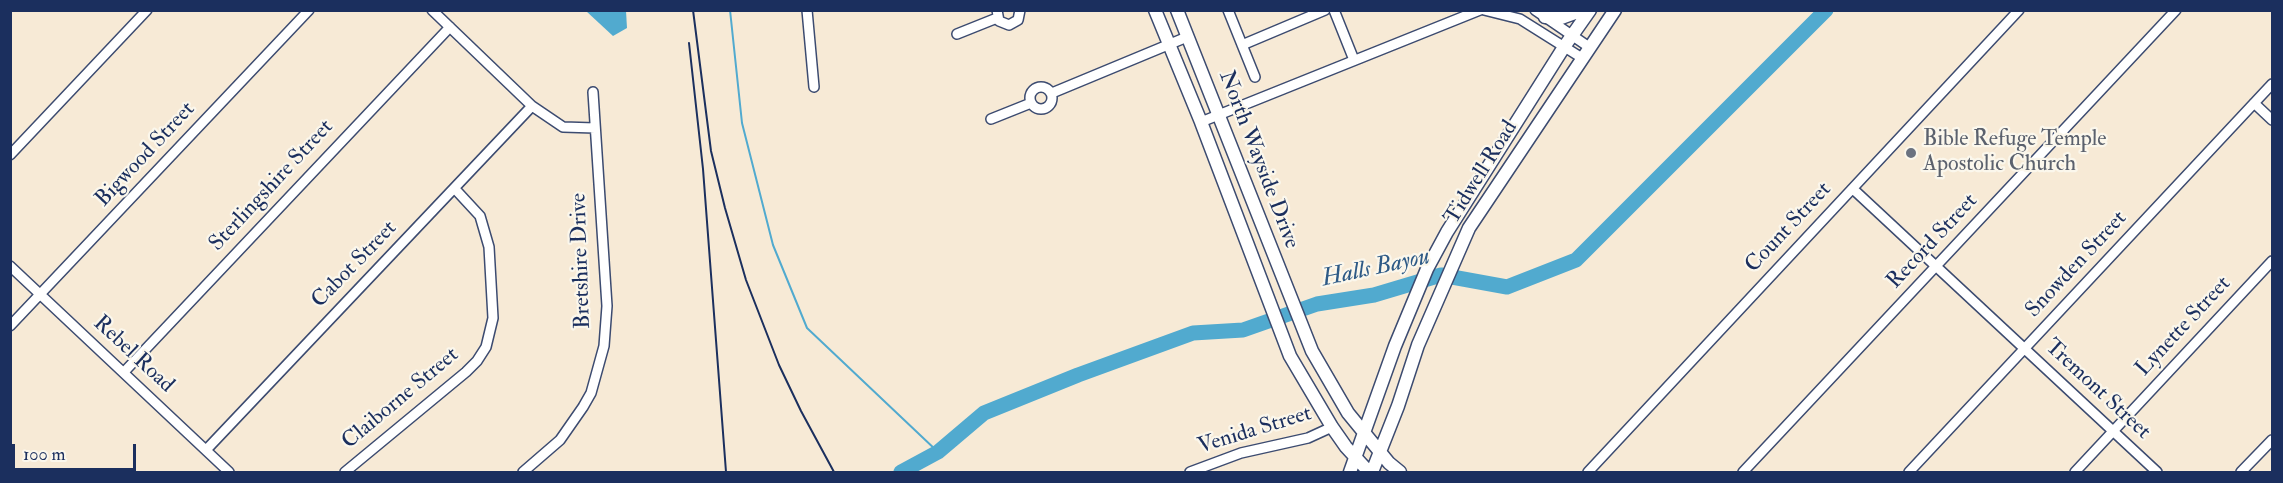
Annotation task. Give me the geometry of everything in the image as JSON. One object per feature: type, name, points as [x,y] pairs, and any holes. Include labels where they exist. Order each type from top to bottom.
[{"type":"main road","name":"North Wayside Drive","points":[[1155,10],[1201,122],[1290,356],[1332,427],[1370,472]]},
{"type":"main road","name":"North Wayside Drive","points":[[1177,10],[1281,278],[1312,351],[1339,400],[1380,452],[1400,472]]},
{"type":"main road","points":[[1540,14],[1561,18],[1583,10]]},
{"type":"main road","name":"Tidwell Road","points":[[1350,472],[1395,346],[1427,269],[1447,232],[1564,47],[1590,10]]},
{"type":"main road","name":"Tidwell Road","points":[[1370,472],[1398,406],[1418,345],[1469,228],[1615,10]]},
{"type":"street","points":[[10,155],[147,10]]},
{"type":"street","name":"Bigwood Street","points":[[10,326],[309,10]]},
{"type":"street","points":[[432,10],[532,106],[563,127],[595,128]]},
{"type":"street","points":[[807,10],[814,87]]},
{"type":"street","points":[[957,34],[997,14],[1002,24],[1013,24],[1018,20],[1020,10]]},
{"type":"street","points":[[1228,10],[1255,77]]},
{"type":"street","points":[[1242,45],[1325,10]]},
{"type":"street","points":[[1334,10],[1354,60]]},
{"type":"street","points":[[1201,122],[1482,10],[1520,19],[1582,58]]},
{"type":"street","name":"Count Street","points":[[1588,472],[2019,10]]},
{"type":"street","name":"Record Street","points":[[1743,472],[2176,10]]},
{"type":"street","points":[[1540,14],[1589,47]]},
{"type":"street","name":"Sterlingshire Street","points":[[124,372],[450,27]]},
{"type":"street","points":[[1052,93],[1187,37]]},
{"type":"street","name":"Snowden Street","points":[[1909,472],[2272,84]]},
{"type":"street","points":[[1039,87],[1044,87],[1052,93],[1052,103],[1044,109],[1034,107],[1031,103],[1031,93],[1039,87]]},
{"type":"street","name":"Bretshire Drive","points":[[523,472],[560,440],[583,407],[591,393],[604,345],[607,306],[593,92]]},
{"type":"street","points":[[992,119],[1031,103]]},
{"type":"street","points":[[2254,103],[2272,120]]},
{"type":"street","name":"Cabot Street","points":[[206,450],[532,106]]},
{"type":"street","name":"Claiborne Street","points":[[345,472],[466,372],[486,347],[494,318],[489,247],[480,216],[455,189]]},
{"type":"street","name":"Tremont Street","points":[[1852,189],[2157,472]]},
{"type":"street","name":"Lynette Street","points":[[2075,472],[2272,261]]},
{"type":"street","name":"Rebel Road","points":[[10,266],[229,472]]},
{"type":"street","name":"Venida Street","points":[[1190,472],[1241,453],[1308,438],[1332,427]]},
{"type":"street","points":[[2241,472],[2272,440]]},
{"type":"street","points":[[1215,462],[1219,472]]},
{"type":"water","points":[[586,11],[626,11],[627,28],[613,36]]},
{"type":"waterway","points":[[730,10],[742,123],[773,245],[807,328],[938,452]]},
{"type":"waterway","name":"Halls Bayou","points":[[901,472],[938,452],[984,413],[1078,375],[1193,333],[1243,330],[1317,304],[1374,295],[1441,275],[1507,287],[1576,260],[1826,10]]},
{"type":"railway","points":[[693,10],[711,151],[746,280],[779,365],[834,472]]},
{"type":"railway","points":[[689,43],[703,169],[726,472]]},
{"type":"place","name":"Bible Refuge Temple Apostolic Church","points":[[1911,153]]}]
